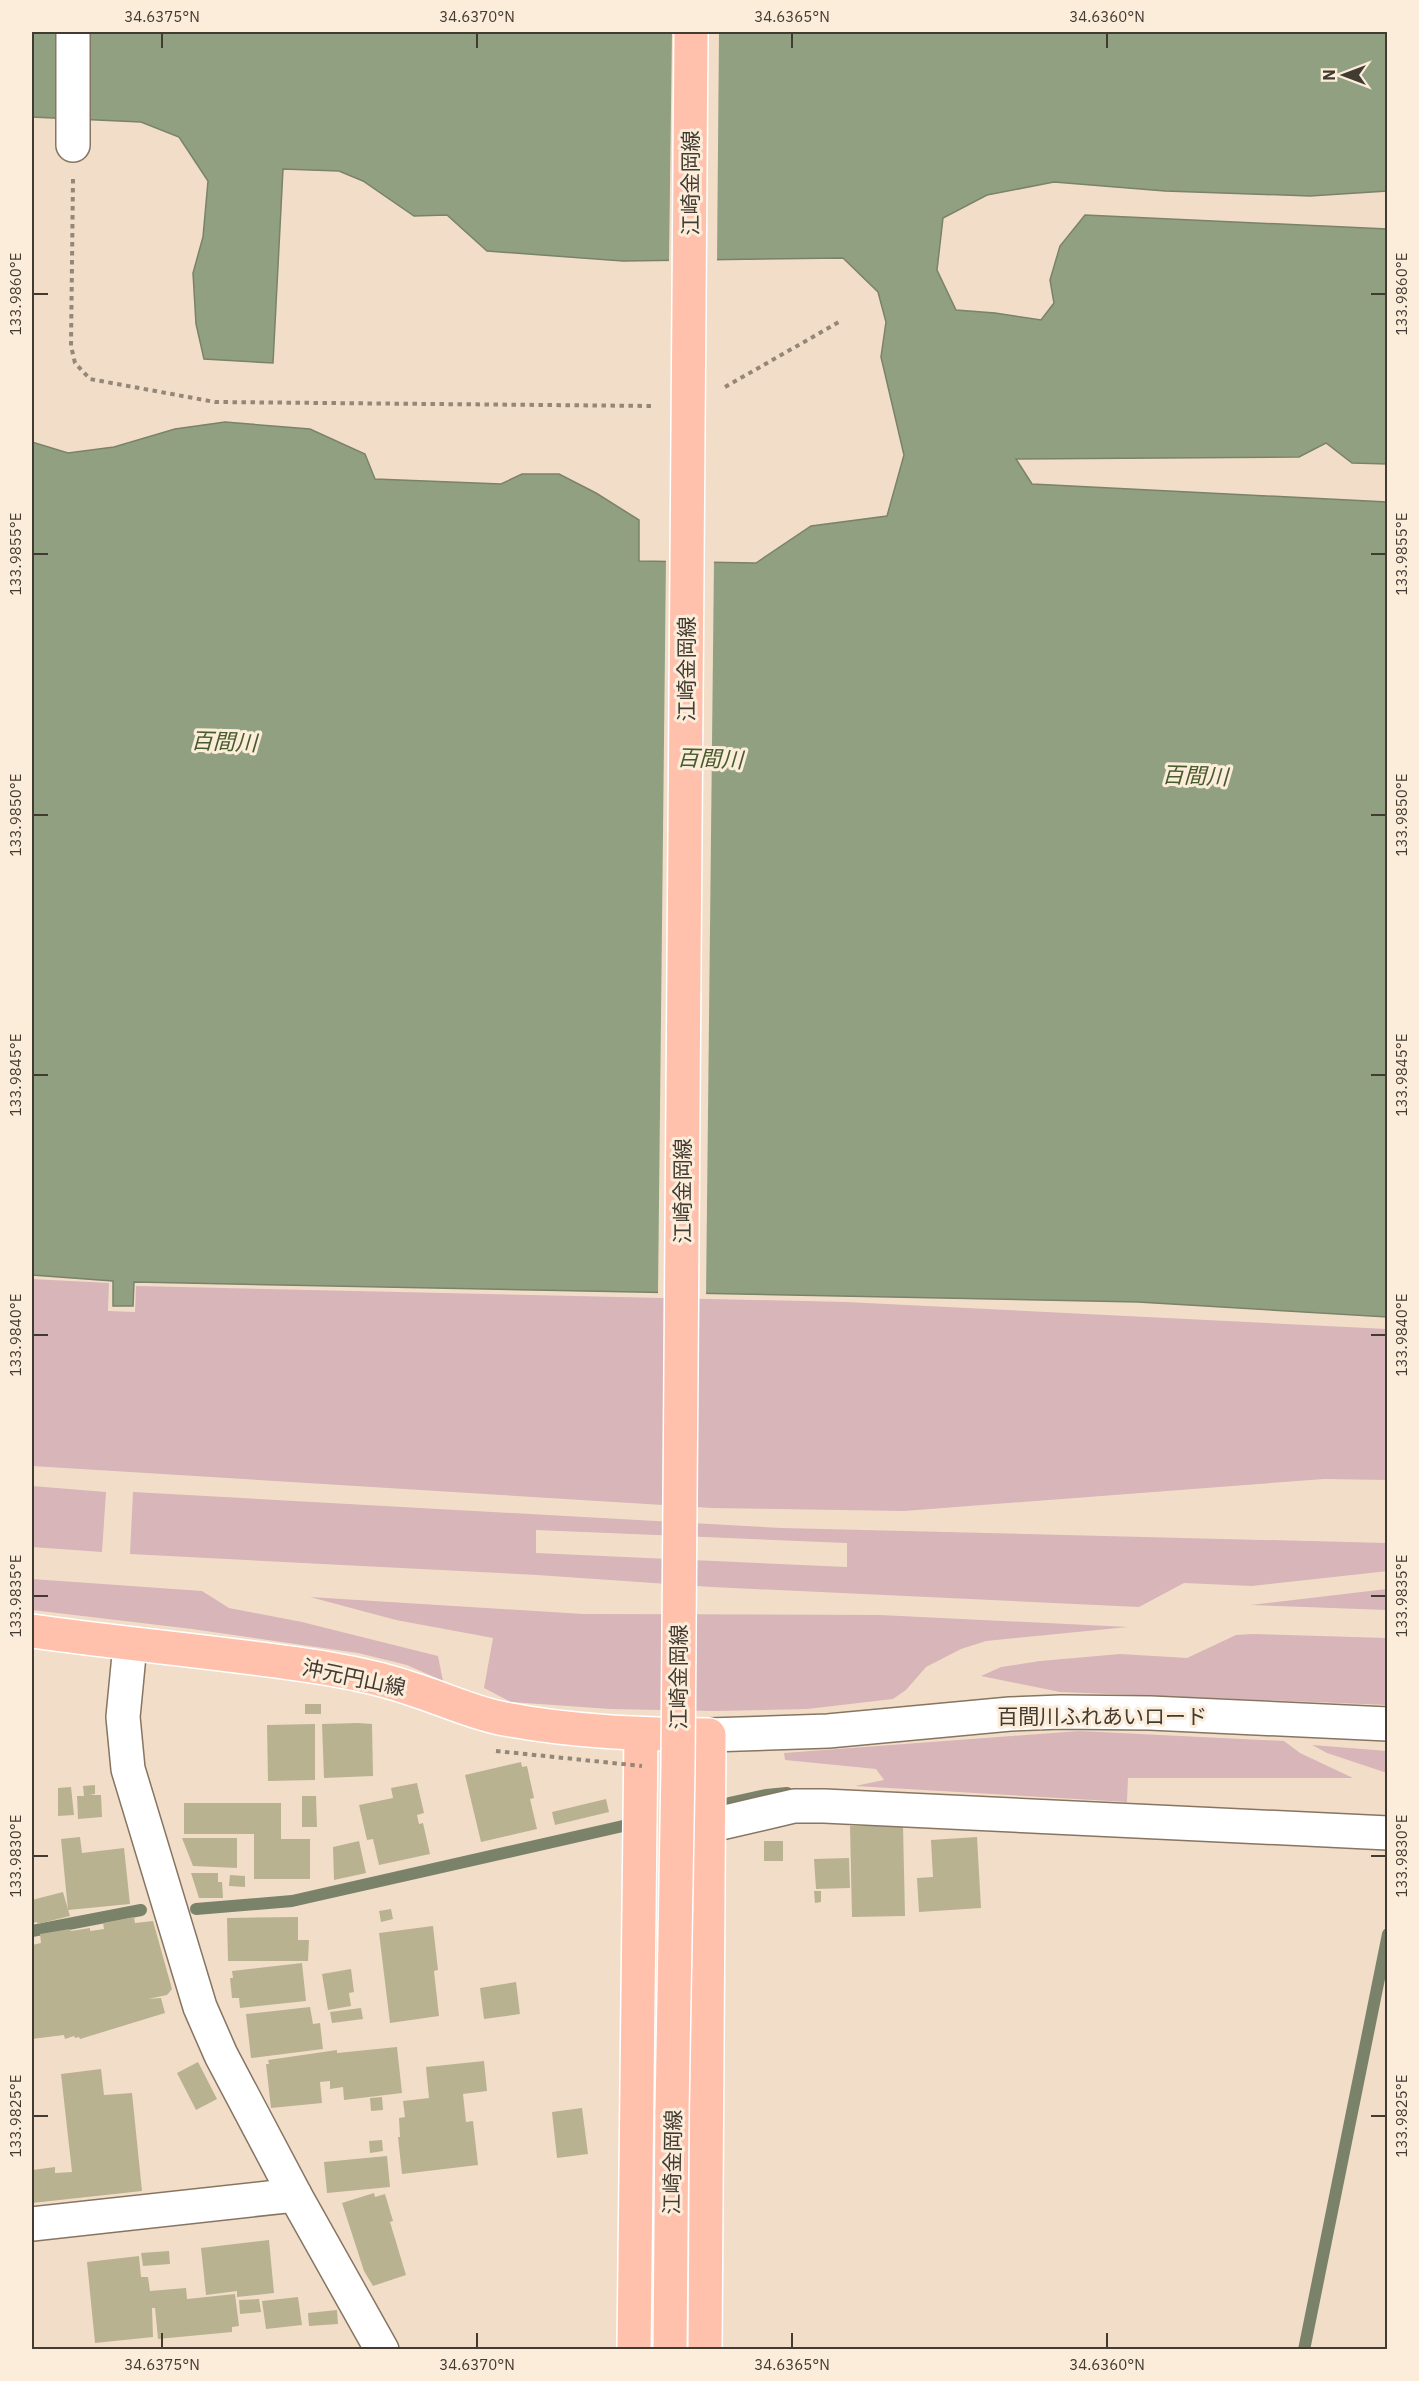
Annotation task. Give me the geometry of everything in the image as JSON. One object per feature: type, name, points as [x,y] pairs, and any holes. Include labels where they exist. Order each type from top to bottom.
[{"type":"main road","name":"江崎金岡線","points":[[670,2349],[678,1743],[691,32]]},
{"type":"main road","name":"沖元円山線","points":[[32,1631],[330,1669],[383,1679],[421,1691],[458,1708],[501,1719],[641,1734],[709,1735]]},
{"type":"main road","points":[[634,2349],[641,1734]]},
{"type":"main road","points":[[705,2349],[709,1735]]},
{"type":"street","points":[[73,32],[73,145]]},
{"type":"street","points":[[130,1645],[123,1717],[128,1769],[200,2007],[221,2055],[295,2195],[382,2349]]},
{"type":"street","name":"百間川ふれあいロード","points":[[709,1735],[828,1731],[1010,1714],[1061,1712],[1150,1713],[1388,1724]]},
{"type":"street","points":[[708,1826],[794,1806],[824,1806],[1388,1833]]},
{"type":"street","points":[[32,2223],[295,2195]]},
{"type":"path","points":[[73,145],[71,346],[75,363],[90,379],[215,402],[656,406]]},
{"type":"path","points":[[722,389],[839,322]]},
{"type":"path","points":[[496,1751],[653,1767]]},
{"type":"shaded area","points":[[32,1279],[109,1283],[108,1311],[135,1312],[136,1286],[846,1302],[1387,1329],[1387,1480],[1324,1479],[904,1511],[712,1508],[32,1466]]},
{"type":"shaded area","points":[[32,1486],[106,1492],[102,1552],[32,1547]]},
{"type":"shaded area","points":[[133,1492],[782,1528],[1387,1543],[1388,1571],[1252,1586],[1184,1583],[1139,1607],[712,1587],[537,1575],[130,1554]],"holes":[[[536,1530],[847,1543],[847,1567],[536,1553]]]},
{"type":"shaded area","points":[[32,1579],[202,1591],[229,1608],[302,1622],[438,1656],[443,1681],[407,1665],[358,1653],[192,1629],[32,1610]]},
{"type":"shaded area","points":[[1387,1589],[1387,1610],[1250,1605]]},
{"type":"shaded area","points":[[310,1597],[583,1614],[880,1615],[1128,1627],[986,1641],[961,1649],[926,1667],[906,1690],[893,1699],[807,1709],[714,1711],[610,1709],[511,1702],[484,1688],[493,1638],[396,1620]]},
{"type":"shaded area","points":[[1236,1635],[1387,1638],[1387,1705],[1060,1692],[981,1676],[1001,1667],[1120,1654],[1187,1658]]},
{"type":"shaded area","points":[[1079,1731],[1284,1741],[1300,1753],[1353,1778],[1128,1778],[1127,1802],[855,1786],[884,1780],[876,1769],[785,1760],[784,1753]]},
{"type":"shaded area","points":[[1312,1745],[1387,1751],[1387,1773],[1327,1753]]},
{"type":"water","name":"百間川","points":[[32,32],[1387,32],[1387,191],[1310,196],[1165,191],[1054,182],[987,195],[943,218],[937,270],[956,310],[1041,320],[1054,303],[1050,280],[1060,246],[1085,215],[1387,229],[1387,464],[1352,463],[1326,443],[1299,457],[1016,459],[1032,484],[1387,502],[1387,1317],[1138,1302],[134,1282],[133,1306],[113,1306],[113,1281],[32,1275],[32,442],[68,453],[114,447],[175,429],[225,422],[310,429],[365,454],[375,479],[501,484],[522,474],[559,474],[596,493],[639,520],[639,561],[756,563],[811,526],[887,516],[904,455],[881,357],[886,322],[878,292],[843,258],[623,261],[487,251],[447,215],[414,216],[363,181],[339,171],[283,169],[273,363],[204,359],[196,324],[193,273],[203,237],[208,181],[179,137],[141,122],[32,117]]},
{"type":"pier","points":[[672,32],[719,32],[717,263],[669,263]]},
{"type":"pier","points":[[666,558],[714,559],[706,1296],[658,1295]]},
{"type":"building","points":[[305,1704],[321,1704],[321,1714],[305,1714]]},
{"type":"building","points":[[315,1724],[315,1780],[268,1781],[267,1725]]},
{"type":"building","points":[[322,1724],[372,1724],[373,1776],[324,1778]]},
{"type":"building","points":[[521,1762],[522,1767],[527,1766],[534,1798],[530,1799],[537,1829],[481,1842],[465,1775]]},
{"type":"building","points":[[417,1783],[424,1813],[417,1815],[419,1824],[423,1823],[430,1854],[379,1865],[373,1839],[367,1840],[359,1805],[393,1798],[391,1788]]},
{"type":"building","points":[[95,1785],[95,1794],[89,1795],[101,1795],[102,1817],[78,1819],[77,1796],[84,1796],[83,1786]]},
{"type":"building","points":[[71,1787],[74,1815],[58,1816],[58,1788]]},
{"type":"building","points":[[302,1796],[316,1796],[317,1827],[302,1827]]},
{"type":"building","points":[[606,1799],[609,1812],[555,1825],[552,1812]]},
{"type":"building","points":[[184,1803],[281,1803],[281,1839],[310,1839],[310,1879],[254,1879],[254,1834],[184,1834]]},
{"type":"building","points":[[903,1825],[905,1916],[852,1917],[850,1826]]},
{"type":"building","points":[[80,1837],[82,1853],[124,1848],[130,1904],[68,1910],[61,1839]]},
{"type":"building","points":[[977,1837],[981,1908],[919,1912],[917,1878],[933,1877],[931,1840]]},
{"type":"building","points":[[182,1838],[237,1838],[237,1868],[193,1866]]},
{"type":"building","points":[[359,1841],[366,1873],[334,1880],[333,1847]]},
{"type":"building","points":[[764,1841],[783,1841],[783,1861],[764,1861]]},
{"type":"building","points":[[849,1858],[850,1888],[816,1889],[814,1859]]},
{"type":"building","points":[[191,1873],[218,1873],[218,1882],[222,1882],[223,1898],[199,1898]]},
{"type":"building","points":[[230,1875],[245,1876],[245,1887],[229,1886]]},
{"type":"building","points":[[814,1891],[821,1891],[821,1902],[815,1903]]},
{"type":"building","points":[[63,1892],[70,1916],[38,1924],[37,1922],[32,1923],[32,1900]]},
{"type":"building","points":[[391,1909],[393,1919],[381,1922],[379,1911]]},
{"type":"building","points":[[134,1917],[135,1923],[153,1921],[172,1989],[167,1995],[148,1999],[161,1998],[165,2013],[80,2039],[74,2036],[65,2039],[64,2035],[32,2039],[32,1945],[41,1943],[40,1934],[70,1929],[71,1931],[90,1928],[90,1931],[104,1929],[103,1923]]},
{"type":"building","points":[[298,1917],[298,1940],[309,1940],[308,1961],[228,1961],[227,1918]]},
{"type":"building","points":[[433,1926],[438,1970],[434,1971],[439,2016],[390,2023],[379,1933]]},
{"type":"building","points":[[302,1963],[306,2001],[240,2008],[239,1998],[232,1998],[230,1978],[233,1978],[232,1971]]},
{"type":"building","points":[[351,1969],[354,1992],[349,1993],[351,2006],[328,2010],[322,1974]]},
{"type":"building","points":[[516,1982],[520,2014],[484,2019],[480,1988]]},
{"type":"building","points":[[310,2007],[313,2024],[320,2023],[323,2049],[251,2058],[246,2014]]},
{"type":"building","points":[[361,2008],[363,2019],[332,2023],[330,2012]]},
{"type":"building","points":[[397,2047],[402,2093],[344,2100],[343,2087],[330,2089],[330,2081],[320,2082],[322,2103],[271,2108],[266,2064],[269,2064],[268,2060],[337,2050],[337,2053]]},
{"type":"building","points":[[484,2061],[487,2091],[463,2094],[466,2122],[473,2121],[478,2165],[402,2174],[398,2137],[400,2137],[399,2118],[405,2117],[403,2101],[429,2098],[426,2067]]},
{"type":"building","points":[[198,2062],[217,2099],[196,2110],[177,2073]]},
{"type":"building","points":[[101,2069],[104,2095],[132,2093],[142,2191],[32,2203],[32,2170],[55,2167],[55,2173],[72,2172],[61,2074]]},
{"type":"building","points":[[382,2097],[383,2110],[371,2111],[370,2098]]},
{"type":"building","points":[[582,2108],[588,2154],[557,2158],[552,2112]]},
{"type":"building","points":[[382,2140],[383,2151],[370,2153],[369,2141]]},
{"type":"building","points":[[387,2156],[390,2187],[327,2193],[324,2162]]},
{"type":"building","points":[[374,2193],[375,2197],[385,2194],[393,2221],[390,2222],[406,2275],[373,2286],[364,2271],[342,2203]]},
{"type":"building","points":[[269,2240],[274,2293],[237,2297],[237,2291],[206,2295],[201,2248]]},
{"type":"building","points":[[169,2251],[170,2264],[143,2266],[141,2253]]},
{"type":"building","points":[[139,2256],[141,2277],[148,2277],[150,2291],[186,2288],[187,2299],[235,2294],[239,2326],[232,2327],[232,2332],[158,2339],[155,2308],[152,2308],[153,2337],[95,2343],[87,2262]]},
{"type":"building","points":[[298,2297],[302,2325],[266,2329],[262,2301]]},
{"type":"building","points":[[259,2299],[261,2312],[240,2314],[239,2300]]},
{"type":"building","points":[[337,2310],[338,2324],[309,2326],[308,2313]]},
{"type":"waterway","points":[[729,1803],[787,1793]]},
{"type":"waterway","points":[[196,1909],[292,1901],[623,1826]]},
{"type":"waterway","points":[[32,1931],[141,1910]]},
{"type":"waterway","points":[[1304,2350],[1388,1934]]}]
